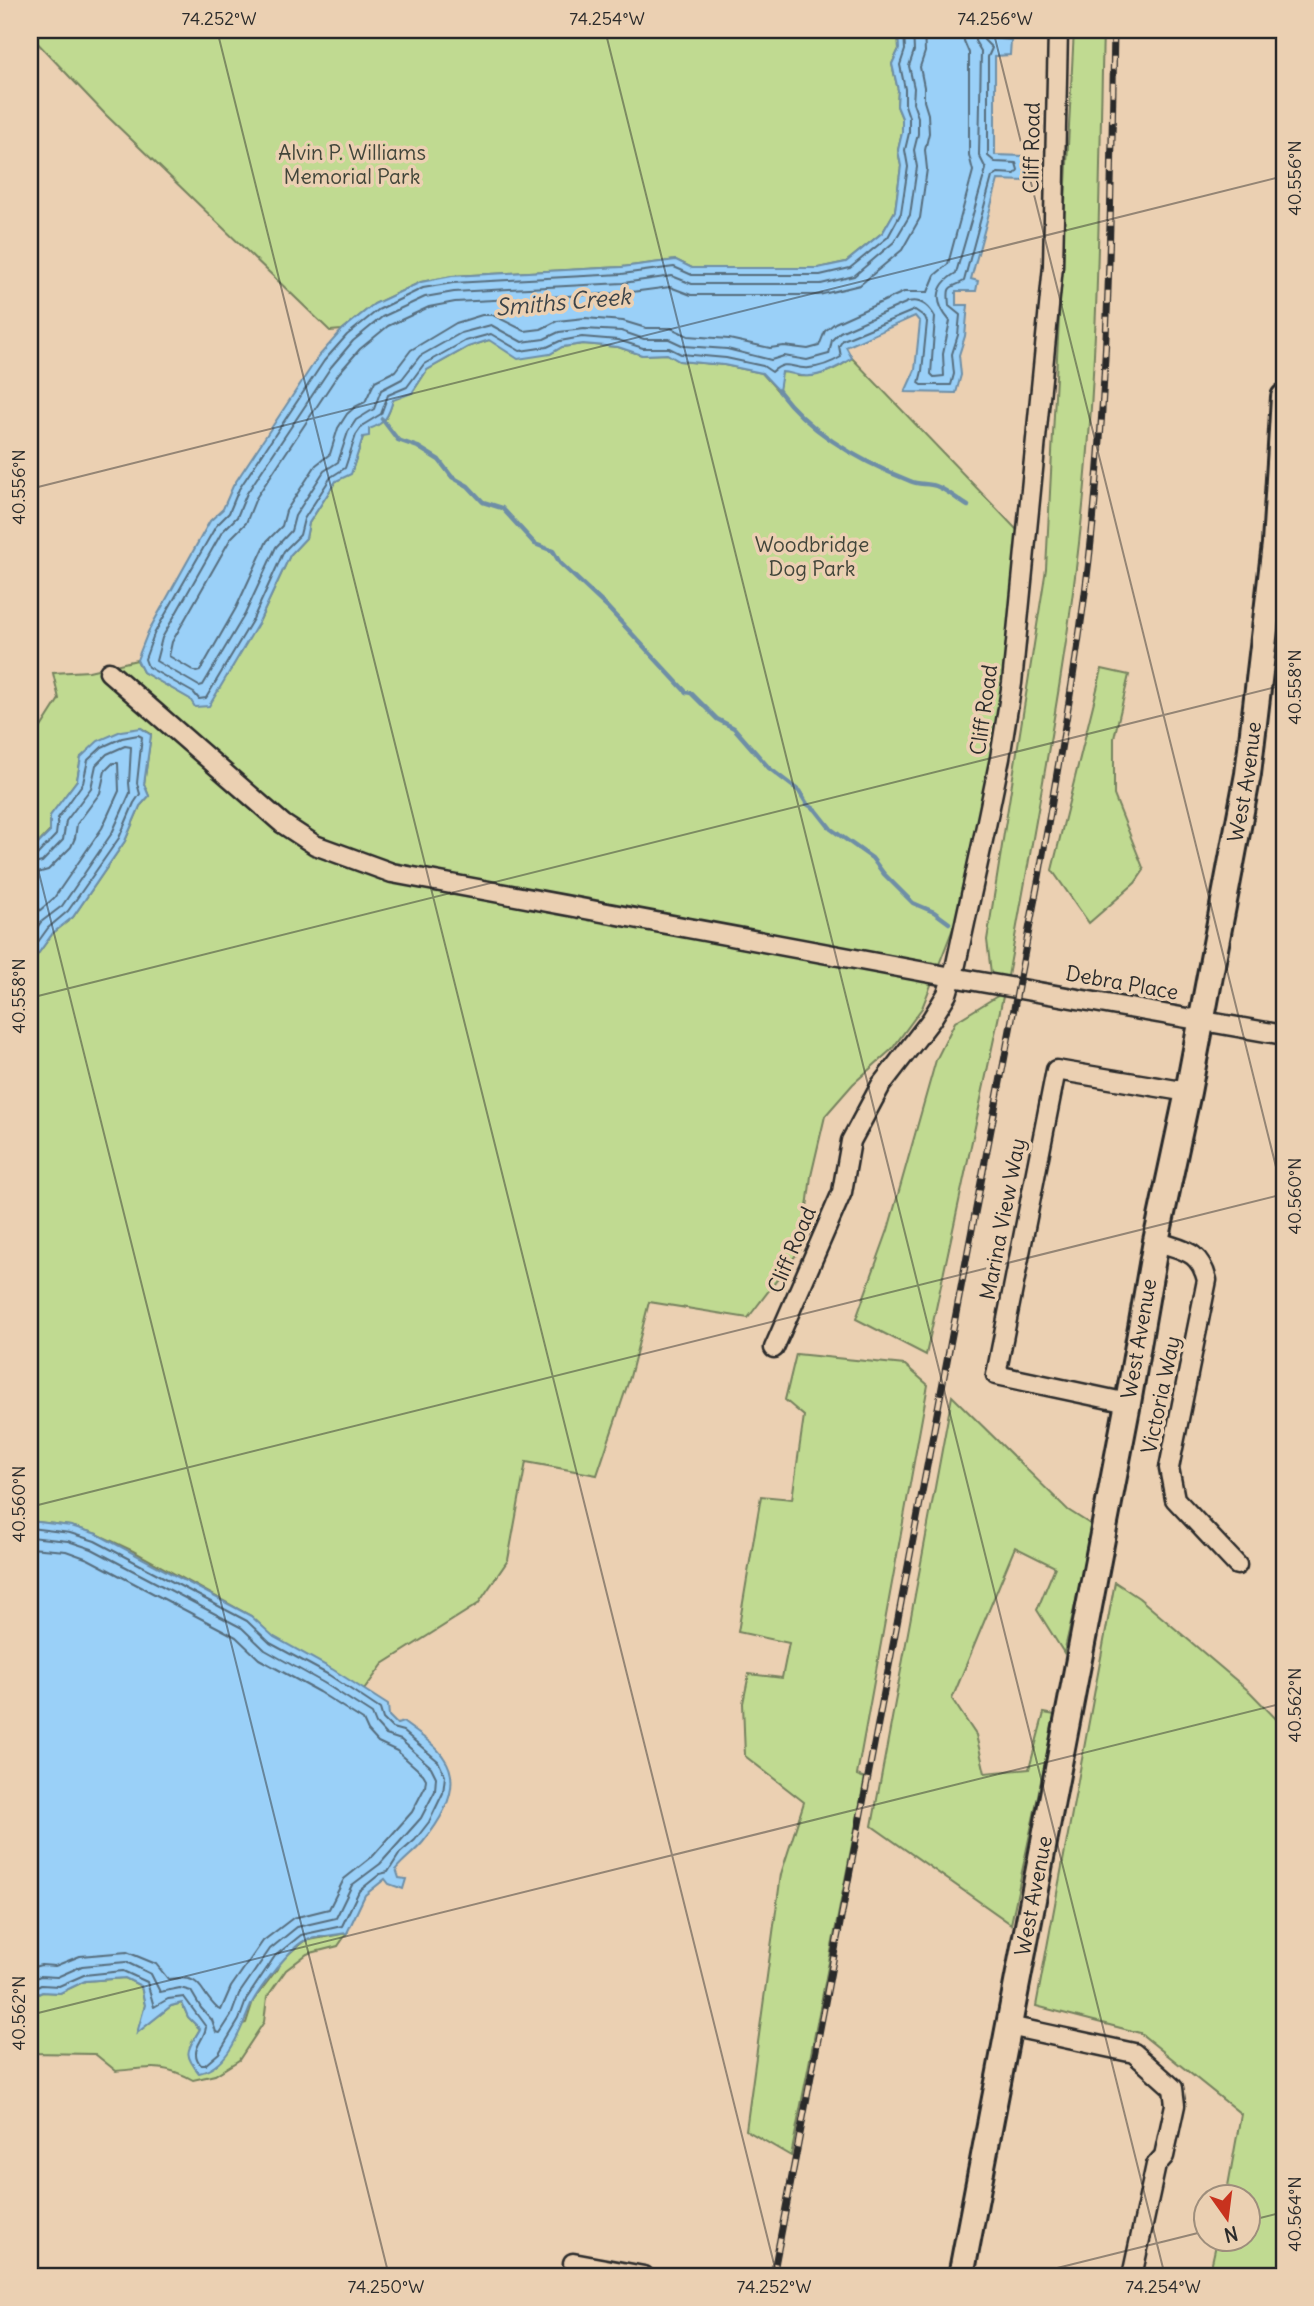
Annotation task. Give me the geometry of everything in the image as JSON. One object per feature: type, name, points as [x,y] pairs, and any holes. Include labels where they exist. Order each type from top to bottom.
[{"type":"street","name":"Cliff Road","points":[[774,1348],[842,1192],[851,1141],[881,1085],[931,1020],[947,994],[1000,758],[1012,683],[1053,267],[1058,30]]},
{"type":"street","name":"West Avenue","points":[[961,2276],[1128,1403],[1156,1241],[1188,1092],[1248,774],[1275,544],[1284,397]]},
{"type":"street","name":"Debra Place","points":[[109,672],[283,824],[315,845],[379,868],[952,977],[1284,1035]]},
{"type":"street","name":"Marina View Way","points":[[1128,1403],[996,1375],[1001,1348],[1056,1070],[1188,1092]]},
{"type":"street","name":"Victoria Way","points":[[1156,1241],[1195,1255],[1201,1261],[1207,1280],[1169,1468],[1171,1488],[1175,1499],[1237,1565]]},
{"type":"street","points":[[1009,2026],[1134,2053],[1173,2088],[1175,2105],[1164,2156],[1156,2165],[1132,2276]]},
{"type":"street","points":[[573,2263],[644,2276]]},
{"type":"green space","name":"Alvin P. Williams Memorial Park","points":[[30,30],[898,30],[899,49],[892,64],[898,90],[897,106],[902,118],[902,133],[898,150],[901,166],[895,211],[883,232],[846,262],[818,268],[692,268],[676,260],[622,267],[452,276],[421,282],[374,304],[342,330],[330,331],[106,115],[30,35]]},
{"type":"green space","points":[[1074,30],[1103,30],[1098,258],[1090,428],[1071,610],[1007,982],[991,973],[987,940],[1046,569]]},
{"type":"green space","name":"Woodbridge Dog Park","points":[[489,340],[550,354],[562,347],[583,344],[618,347],[642,355],[668,354],[679,361],[724,365],[762,373],[778,391],[782,372],[812,376],[834,369],[852,358],[1018,531],[1008,682],[968,883],[957,918],[922,1008],[892,1049],[853,1084],[825,1116],[811,1176],[802,1247],[748,1318],[649,1302],[630,1377],[597,1475],[526,1462],[508,1560],[478,1604],[383,1664],[364,1690],[273,1637],[251,1616],[133,1551],[97,1534],[71,1526],[30,1521],[30,965],[53,933],[73,917],[125,841],[140,806],[149,796],[144,784],[151,734],[141,728],[81,757],[77,780],[50,816],[50,831],[30,852],[30,738],[38,732],[59,699],[53,673],[89,671],[137,660],[143,672],[191,699],[231,669],[259,622],[290,555],[306,538],[309,523],[336,481],[351,473],[363,437],[369,428],[386,418],[393,399],[412,393],[427,370],[468,347]]},
{"type":"green space","points":[[1102,669],[1129,675],[1114,738],[1114,795],[1144,870],[1135,883],[1089,923],[1052,870]]},
{"type":"green space","points":[[1004,992],[926,1355],[856,1319],[888,1230],[936,1060],[955,1022]]},
{"type":"green space","points":[[796,1354],[905,1365],[928,1385],[857,1775],[865,1778],[791,2156],[746,2130],[781,1874],[804,1802],[745,1756],[743,1703],[749,1674],[782,1678],[789,1643],[738,1632],[761,1496],[792,1499],[804,1416],[785,1400]]},
{"type":"green space","points":[[952,1396],[1068,1510],[1093,1526],[1064,1653],[1037,1610],[1055,1567],[1015,1547],[952,1699],[976,1735],[985,1773],[1029,1769],[1044,1713],[1055,1715],[1011,1924],[872,1826]]},
{"type":"green space","points":[[1115,1582],[1139,1598],[1250,1692],[1284,1727],[1284,2276],[1209,2276],[1214,2254],[1262,2254],[1262,2184],[1228,2184],[1241,2114],[1140,2033],[1036,2006]]},
{"type":"green space","points":[[347,1933],[338,1946],[307,1954],[286,1970],[267,1997],[264,2022],[239,2060],[215,2075],[193,2080],[164,2069],[116,2071],[95,2054],[30,2053],[30,1998],[42,1992],[60,1993],[85,1981],[125,1978],[141,1986],[145,2005],[138,2032],[171,2006],[182,2003],[188,2017],[200,2029],[193,2041],[246,2023],[253,2001],[280,1961],[304,1941]]},
{"type":"water","name":"Smiths Creek","points":[[898,30],[990,30],[990,38],[1011,40],[1010,55],[995,56],[995,155],[1025,156],[1026,181],[998,180],[971,279],[978,281],[976,291],[956,291],[956,305],[968,305],[965,336],[959,355],[961,375],[956,393],[905,392],[915,370],[920,322],[915,316],[846,347],[852,358],[830,371],[810,376],[782,372],[779,391],[762,373],[724,365],[679,361],[667,354],[642,355],[618,347],[583,344],[562,347],[550,354],[518,359],[489,340],[468,347],[427,370],[412,393],[393,400],[386,418],[369,429],[369,436],[363,437],[351,474],[336,481],[309,523],[306,538],[290,555],[259,622],[209,706],[195,707],[190,699],[143,672],[137,660],[148,632],[210,521],[223,509],[233,486],[318,357],[342,330],[374,304],[421,282],[452,276],[622,267],[676,260],[692,268],[818,268],[846,262],[883,232],[895,211],[901,166],[898,150],[902,118],[897,106],[898,90],[892,64],[899,49]]},
{"type":"water","points":[[141,728],[151,735],[144,784],[149,796],[140,806],[125,841],[73,917],[53,933],[30,965],[30,852],[50,832],[50,816],[77,780],[81,757],[98,741],[121,731]]},
{"type":"water","points":[[30,1521],[71,1526],[97,1534],[251,1616],[274,1637],[332,1669],[388,1705],[389,1716],[397,1724],[403,1722],[431,1743],[449,1768],[450,1791],[443,1813],[423,1842],[396,1869],[399,1878],[406,1879],[403,1889],[389,1884],[385,1879],[365,1895],[347,1933],[314,1938],[298,1945],[256,1996],[226,2055],[210,2069],[199,2073],[190,2060],[189,2051],[200,2029],[188,2017],[182,2003],[171,2006],[137,2033],[145,2005],[141,1986],[125,1978],[85,1981],[60,1993],[42,1992],[30,1998]]},
{"type":"waterway","points":[[779,391],[806,420],[838,445],[913,482],[940,488],[968,506]]},
{"type":"waterway","points":[[382,419],[398,440],[418,447],[439,460],[452,477],[468,486],[483,502],[502,508],[535,544],[553,551],[560,563],[608,608],[686,692],[691,693],[717,719],[734,728],[769,768],[799,791],[807,804],[816,810],[831,829],[872,858],[913,903],[934,912],[949,923]]},
{"type":"railway","points":[[773,2276],[1039,877],[1074,668],[1091,542],[1102,414],[1114,30]]}]
